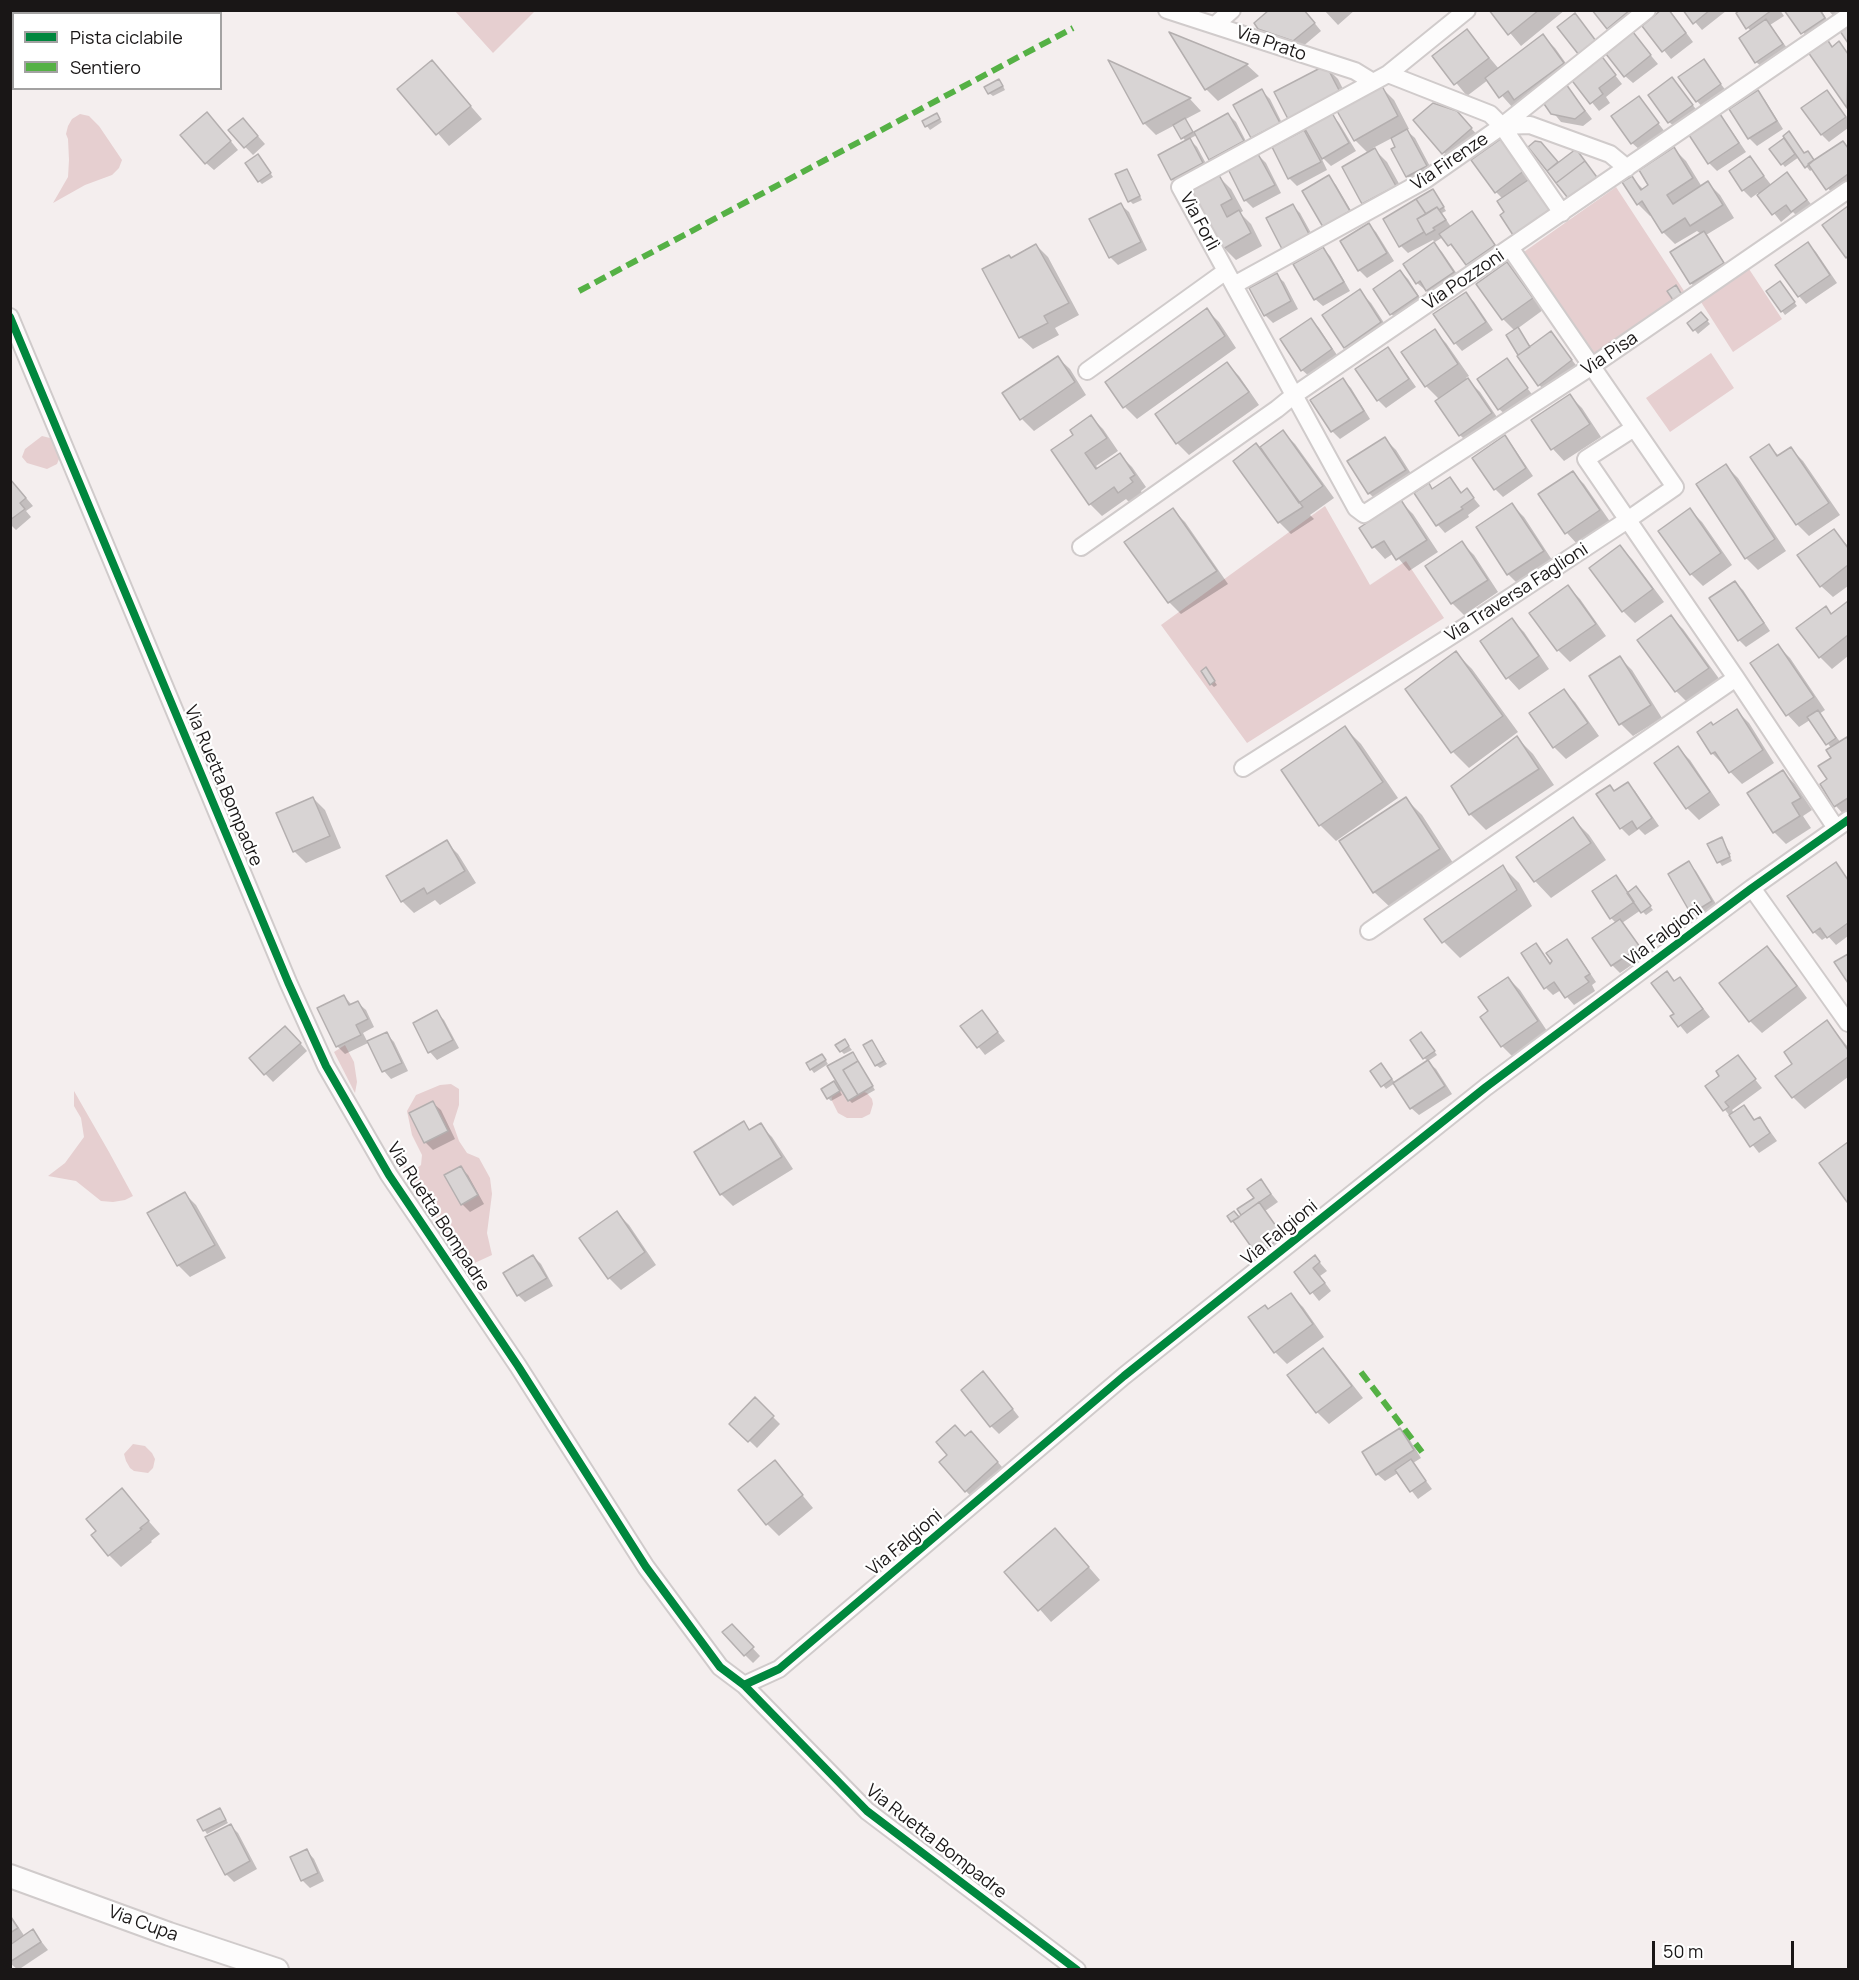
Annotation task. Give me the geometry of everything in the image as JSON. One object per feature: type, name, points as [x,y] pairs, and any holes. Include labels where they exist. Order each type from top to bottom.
[{"type":"street","name":"Via Prato","points":[[1167,10],[1490,114],[1502,126],[1562,213]]},
{"type":"street","points":[[1215,25],[1232,10]]},
{"type":"street","name":"Via Forlì","points":[[1368,512],[1364,514],[1356,508],[1180,187],[1380,78],[1467,10]]},
{"type":"street","name":"Via Firenze","points":[[1087,371],[1230,278],[1425,180],[1502,126],[1647,10]]},
{"type":"street","name":"Via Pozzoni","points":[[1081,547],[1293,396],[1511,249],[1848,16]]},
{"type":"street","points":[[1502,126],[1530,125],[1610,154],[1627,168]]},
{"type":"street","name":"Via Pisa","points":[[1368,512],[1592,366],[1848,190]]},
{"type":"street","points":[[1511,249],[1634,428],[1586,459],[1736,678],[1842,824]]},
{"type":"street","name":"Via Ruetta Bompadre","points":[[10,317],[284,971],[326,1066],[389,1175],[518,1366],[646,1567],[720,1667],[744,1685],[867,1811],[1077,1970]]},
{"type":"street","name":"Via Traversa Faglioni","points":[[1243,768],[1465,627],[1675,487],[1634,428]]},
{"type":"street","points":[[1369,931],[1736,678]]},
{"type":"street","name":"Via Falgioni","points":[[744,1685],[779,1669],[1124,1376],[1495,1080],[1752,888],[1842,824]]},
{"type":"street","points":[[1752,888],[1848,1023]]},
{"type":"street","name":"Via Cupa","points":[[10,1876],[276,1970]]},
{"type":"shaded area","points":[[455,11],[535,11],[493,53]]},
{"type":"shaded area","points":[[80,114],[89,116],[99,126],[122,160],[119,168],[112,175],[85,185],[53,203],[68,177],[66,134],[68,126],[72,119]]},
{"type":"shaded area","points":[[1616,187],[1688,297],[1596,361],[1521,254]]},
{"type":"shaded area","points":[[1749,269],[1782,319],[1733,352],[1701,302]]},
{"type":"shaded area","points":[[1711,353],[1734,388],[1670,432],[1646,398]]},
{"type":"shaded area","points":[[42,436],[50,438],[57,444],[61,454],[57,464],[47,469],[27,463],[22,457],[25,449]]},
{"type":"shaded area","points":[[1325,506],[1370,585],[1406,561],[1444,618],[1247,743],[1161,625]]},
{"type":"shaded area","points":[[345,1045],[354,1062],[357,1082],[355,1093],[334,1052]]},
{"type":"shaded area","points":[[840,1083],[867,1093],[873,1104],[870,1114],[862,1118],[847,1118],[838,1113],[831,1094]]},
{"type":"shaded area","points":[[451,1084],[459,1089],[459,1105],[453,1124],[459,1141],[467,1153],[479,1158],[490,1178],[492,1194],[487,1233],[492,1255],[468,1266],[395,1154],[408,1169],[416,1169],[421,1165],[422,1155],[412,1135],[407,1111],[416,1095],[440,1085]]},
{"type":"shaded area","points":[[74,1091],[133,1196],[113,1202],[101,1201],[76,1181],[48,1176],[65,1163],[84,1137],[81,1118],[74,1106]]},
{"type":"shaded area","points":[[133,1444],[145,1446],[152,1453],[155,1459],[153,1468],[148,1473],[134,1471],[126,1461],[124,1454]]},
{"type":"building","points":[[1269,10],[1304,10],[1315,23],[1293,41],[1258,29],[1254,23]]},
{"type":"building","points":[[1489,10],[1539,10],[1508,35]]},
{"type":"building","points":[[1592,10],[1630,10],[1607,29]]},
{"type":"building","points":[[1661,10],[1669,10],[1686,33],[1662,52],[1642,26]]},
{"type":"building","points":[[1683,10],[1710,10],[1693,24]]},
{"type":"building","points":[[1740,10],[1772,10],[1746,29],[1736,13]]},
{"type":"building","points":[[1784,10],[1820,10],[1825,18],[1801,34]]},
{"type":"building","points":[[1575,13],[1596,41],[1579,55],[1557,27]]},
{"type":"building","points":[[1766,19],[1783,44],[1755,63],[1739,38]]},
{"type":"building","points":[[1848,26],[1848,43],[1840,31]]},
{"type":"building","points":[[1467,29],[1489,58],[1454,85],[1432,56]]},
{"type":"building","points":[[1169,32],[1248,64],[1205,90]]},
{"type":"building","points":[[1633,32],[1651,55],[1624,77],[1606,54]]},
{"type":"building","points":[[1543,34],[1564,63],[1514,100],[1508,91],[1499,98],[1485,78]]},
{"type":"building","points":[[1827,39],[1832,47],[1839,41],[1848,54],[1847,108],[1808,52]]},
{"type":"building","points":[[1600,54],[1616,75],[1599,88],[1603,94],[1590,104],[1570,78]]},
{"type":"building","points":[[1704,59],[1721,84],[1696,102],[1678,77]]},
{"type":"building","points":[[432,60],[471,106],[436,135],[397,89]]},
{"type":"building","points":[[1108,60],[1191,98],[1143,124]]},
{"type":"building","points":[[1326,65],[1340,92],[1288,119],[1274,92]]},
{"type":"building","points":[[1672,77],[1693,105],[1668,123],[1648,95]]},
{"type":"building","points":[[999,79],[1003,86],[988,94],[984,87]]},
{"type":"building","points":[[1566,84],[1585,111],[1575,119],[1551,114],[1542,101]]},
{"type":"building","points":[[1382,86],[1398,116],[1354,141],[1337,111]]},
{"type":"building","points":[[1262,89],[1280,123],[1251,138],[1233,105]]},
{"type":"building","points":[[1758,90],[1777,121],[1748,139],[1729,109]]},
{"type":"building","points":[[1827,90],[1846,117],[1821,135],[1801,108]]},
{"type":"building","points":[[1639,96],[1659,123],[1631,144],[1611,116]]},
{"type":"building","points":[[1433,103],[1457,111],[1472,128],[1442,154],[1413,120]]},
{"type":"building","points":[[207,112],[231,141],[205,164],[180,135]]},
{"type":"building","points":[[937,113],[940,119],[925,127],[922,121]]},
{"type":"building","points":[[1228,113],[1244,141],[1209,160],[1194,132]]},
{"type":"building","points":[[1332,113],[1349,143],[1322,159],[1305,129]]},
{"type":"building","points":[[1720,114],[1739,143],[1708,164],[1689,135]]},
{"type":"building","points":[[243,118],[258,136],[244,148],[228,130]]},
{"type":"building","points":[[1185,118],[1193,132],[1181,139],[1173,125]]},
{"type":"building","points":[[1407,129],[1427,166],[1406,177],[1391,149],[1395,147],[1391,138]]},
{"type":"building","points":[[1304,130],[1321,162],[1288,179],[1272,147]]},
{"type":"building","points":[[1789,131],[1804,153],[1808,151],[1814,160],[1805,168],[1783,136]]},
{"type":"building","points":[[1190,138],[1203,163],[1171,180],[1158,155]]},
{"type":"building","points":[[1502,138],[1525,170],[1495,193],[1471,160]]},
{"type":"building","points":[[1784,138],[1795,154],[1781,165],[1769,149]]},
{"type":"building","points":[[1535,141],[1541,142],[1558,162],[1547,171],[1528,147]]},
{"type":"building","points":[[1843,141],[1848,148],[1848,174],[1826,190],[1808,164]]},
{"type":"building","points":[[1674,147],[1693,178],[1667,195],[1673,204],[1708,181],[1723,205],[1690,226],[1685,218],[1662,233],[1642,201],[1637,205],[1622,182],[1632,176],[1641,190],[1648,185],[1639,170]]},
{"type":"building","points":[[1375,148],[1396,186],[1362,204],[1342,167]]},
{"type":"building","points":[[1576,149],[1585,161],[1556,183],[1547,171]]},
{"type":"building","points":[[258,154],[271,173],[258,182],[245,163]]},
{"type":"building","points":[[1258,154],[1275,185],[1244,201],[1228,169]]},
{"type":"building","points":[[1750,156],[1764,176],[1742,191],[1729,171]]},
{"type":"building","points":[[1585,161],[1599,180],[1571,202],[1556,183]]},
{"type":"building","points":[[1127,169],[1140,196],[1128,202],[1115,174]]},
{"type":"building","points":[[1787,172],[1807,200],[1791,212],[1786,205],[1772,215],[1757,195]]},
{"type":"building","points":[[1219,175],[1232,199],[1221,205],[1227,217],[1239,210],[1251,233],[1223,249],[1191,190]]},
{"type":"building","points":[[1329,175],[1350,211],[1323,227],[1302,191]]},
{"type":"building","points":[[1531,178],[1552,208],[1513,235],[1500,215],[1504,212],[1497,201]]},
{"type":"building","points":[[1433,189],[1444,207],[1439,210],[1437,207],[1426,214],[1416,199]]},
{"type":"building","points":[[1416,199],[1426,214],[1417,219],[1424,232],[1399,247],[1383,219]]},
{"type":"building","points":[[1121,203],[1141,242],[1109,258],[1089,219]]},
{"type":"building","points":[[1293,204],[1309,234],[1282,249],[1266,218]]},
{"type":"building","points":[[1848,206],[1848,256],[1846,258],[1822,225]]},
{"type":"building","points":[[1437,207],[1446,220],[1426,235],[1417,219]]},
{"type":"building","points":[[1472,211],[1495,245],[1466,265],[1451,244],[1448,246],[1439,234]]},
{"type":"building","points":[[1369,223],[1387,253],[1358,271],[1340,241]]},
{"type":"building","points":[[1704,231],[1724,263],[1690,284],[1670,252]]},
{"type":"building","points":[[1434,242],[1454,272],[1426,291],[1420,281],[1416,284],[1403,264]]},
{"type":"building","points":[[1808,242],[1830,275],[1798,297],[1775,265]]},
{"type":"building","points":[[1036,244],[1069,303],[1044,316],[1048,323],[1019,338],[982,269],[1009,255],[1011,258]]},
{"type":"building","points":[[1323,247],[1344,282],[1314,300],[1293,264]]},
{"type":"building","points":[[1507,262],[1533,298],[1502,320],[1476,284]]},
{"type":"building","points":[[1400,270],[1418,296],[1390,315],[1373,289]]},
{"type":"building","points":[[1277,273],[1291,301],[1264,316],[1249,288]]},
{"type":"building","points":[[1780,281],[1795,302],[1781,312],[1766,291]]},
{"type":"building","points":[[1676,285],[1682,295],[1673,300],[1667,291]]},
{"type":"building","points":[[1360,289],[1381,322],[1344,348],[1322,315]]},
{"type":"building","points":[[1466,292],[1486,322],[1454,344],[1433,314]]},
{"type":"building","points":[[1207,308],[1225,336],[1123,408],[1105,382]]},
{"type":"building","points":[[1701,312],[1708,320],[1693,331],[1687,323]]},
{"type":"building","points":[[1311,318],[1332,349],[1301,371],[1280,339]]},
{"type":"building","points":[[1518,327],[1530,347],[1518,355],[1506,335]]},
{"type":"building","points":[[1435,329],[1458,364],[1425,387],[1401,352]]},
{"type":"building","points":[[1551,331],[1572,360],[1538,386],[1517,356]]},
{"type":"building","points":[[1388,347],[1409,379],[1377,401],[1355,369]]},
{"type":"building","points":[[1058,356],[1075,382],[1020,420],[1002,393]]},
{"type":"building","points":[[1507,358],[1528,388],[1498,410],[1477,379]]},
{"type":"building","points":[[1227,362],[1249,392],[1176,444],[1155,414]]},
{"type":"building","points":[[1343,378],[1364,411],[1331,432],[1310,400]]},
{"type":"building","points":[[1468,378],[1492,413],[1459,436],[1435,401]]},
{"type":"building","points":[[1570,394],[1590,424],[1551,450],[1531,420]]},
{"type":"building","points":[[1091,415],[1107,438],[1085,453],[1096,469],[1120,453],[1135,475],[1130,478],[1133,482],[1118,493],[1114,487],[1089,505],[1051,450],[1073,435],[1070,430]]},
{"type":"building","points":[[1283,430],[1323,486],[1299,503],[1260,447]]},
{"type":"building","points":[[1505,435],[1526,468],[1494,490],[1472,458]]},
{"type":"building","points":[[1385,437],[1406,470],[1368,494],[1347,461]]},
{"type":"building","points":[[1256,443],[1303,507],[1278,523],[1233,461]]},
{"type":"building","points":[[1769,444],[1777,456],[1791,447],[1829,503],[1796,525],[1750,457]]},
{"type":"building","points":[[1726,464],[1775,539],[1745,559],[1696,484]]},
{"type":"building","points":[[1573,471],[1600,510],[1565,534],[1538,494]]},
{"type":"building","points":[[1450,477],[1461,493],[1467,488],[1474,498],[1461,507],[1463,509],[1436,526],[1414,493],[1429,483],[1432,489]]},
{"type":"building","points":[[10,479],[26,498],[20,503],[25,509],[10,520]]},
{"type":"building","points":[[1401,500],[1427,540],[1396,560],[1384,541],[1372,548],[1359,528]]},
{"type":"building","points":[[1512,503],[1544,551],[1507,575],[1476,527]]},
{"type":"building","points":[[1173,508],[1217,571],[1168,603],[1124,542]]},
{"type":"building","points":[[1690,508],[1721,553],[1690,575],[1658,531]]},
{"type":"building","points":[[1834,529],[1848,548],[1848,565],[1820,587],[1797,555]]},
{"type":"building","points":[[1462,541],[1488,580],[1451,604],[1425,566]]},
{"type":"building","points":[[1620,545],[1653,589],[1622,612],[1589,568]]},
{"type":"building","points":[[1735,581],[1764,623],[1738,641],[1709,598]]},
{"type":"building","points":[[1568,585],[1596,624],[1557,651],[1529,613]]},
{"type":"building","points":[[1848,601],[1848,635],[1819,658],[1796,628],[1826,606],[1831,614]]},
{"type":"building","points":[[1671,615],[1709,668],[1675,692],[1637,640]]},
{"type":"building","points":[[1512,618],[1539,656],[1506,679],[1480,641]]},
{"type":"building","points":[[1778,644],[1814,697],[1786,716],[1750,663]]},
{"type":"building","points":[[1456,651],[1503,716],[1451,753],[1405,689]]},
{"type":"building","points":[[1620,656],[1651,705],[1619,725],[1589,676]]},
{"type":"building","points":[[1206,667],[1215,681],[1210,685],[1201,671]]},
{"type":"building","points":[[1564,689],[1588,723],[1553,748],[1529,713]]},
{"type":"building","points":[[1737,709],[1763,750],[1729,773],[1715,752],[1711,754],[1697,732],[1711,722],[1713,725]]},
{"type":"building","points":[[1818,710],[1836,738],[1826,745],[1807,717]]},
{"type":"building","points":[[1345,726],[1383,782],[1319,826],[1281,770]]},
{"type":"building","points":[[1517,736],[1539,769],[1469,815],[1451,786]]},
{"type":"building","points":[[1847,737],[1848,798],[1834,807],[1820,784],[1827,779],[1818,766],[1831,758],[1826,750]]},
{"type":"building","points":[[1678,746],[1710,792],[1686,809],[1654,763]]},
{"type":"building","points":[[1783,770],[1801,798],[1792,803],[1800,816],[1773,833],[1747,793]]},
{"type":"building","points":[[1628,782],[1652,818],[1637,829],[1632,821],[1620,829],[1596,794],[1610,785],[1614,791]]},
{"type":"building","points":[[313,797],[330,836],[293,852],[276,813]]},
{"type":"building","points":[[1406,797],[1440,849],[1373,893],[1339,841]]},
{"type":"building","points":[[1573,817],[1591,843],[1534,882],[1516,857]]},
{"type":"building","points":[[1722,837],[1730,857],[1717,863],[1707,844]]},
{"type":"building","points":[[447,840],[465,871],[427,894],[424,888],[401,902],[386,876]]},
{"type":"building","points":[[1689,861],[1712,901],[1691,914],[1668,874]]},
{"type":"building","points":[[1836,862],[1848,880],[1848,923],[1827,938],[1820,928],[1813,933],[1787,896]]},
{"type":"building","points":[[1503,865],[1517,890],[1442,943],[1424,919]]},
{"type":"building","points":[[1616,875],[1634,902],[1610,919],[1592,891]]},
{"type":"building","points":[[1636,886],[1651,906],[1641,913],[1627,893]]},
{"type":"building","points":[[1620,919],[1640,947],[1611,966],[1592,938]]},
{"type":"building","points":[[1567,939],[1590,974],[1585,977],[1589,982],[1565,998],[1554,982],[1544,989],[1521,953],[1536,943],[1550,964],[1552,961],[1546,953]]},
{"type":"building","points":[[1767,946],[1797,986],[1749,1022],[1719,983]]},
{"type":"building","points":[[1848,954],[1848,983],[1834,962]]},
{"type":"building","points":[[1667,971],[1674,981],[1680,977],[1703,1009],[1678,1027],[1670,1016],[1674,1014],[1651,983]]},
{"type":"building","points":[[1508,977],[1538,1021],[1501,1047],[1480,1017],[1488,1011],[1478,997]]},
{"type":"building","points":[[344,995],[349,1005],[358,1001],[368,1019],[356,1025],[361,1035],[336,1047],[317,1008]]},
{"type":"building","points":[[437,1010],[453,1040],[428,1053],[413,1023]]},
{"type":"building","points":[[982,1010],[998,1032],[977,1048],[960,1026]]},
{"type":"building","points":[[1827,1020],[1848,1050],[1848,1057],[1792,1098],[1775,1076],[1792,1064],[1784,1052]]},
{"type":"building","points":[[285,1026],[301,1043],[264,1075],[249,1058]]},
{"type":"building","points":[[387,1032],[402,1063],[382,1072],[367,1041]]},
{"type":"building","points":[[1421,1032],[1435,1051],[1423,1059],[1410,1040]]},
{"type":"building","points":[[845,1039],[849,1046],[840,1052],[835,1045]]},
{"type":"building","points":[[872,1040],[884,1061],[875,1066],[863,1045]]},
{"type":"building","points":[[853,1052],[858,1061],[843,1070],[858,1095],[848,1101],[827,1066]]},
{"type":"building","points":[[822,1054],[826,1060],[810,1070],[806,1063]]},
{"type":"building","points":[[1738,1055],[1756,1079],[1725,1102],[1729,1107],[1723,1111],[1705,1086],[1719,1076],[1716,1071]]},
{"type":"building","points":[[1428,1060],[1445,1086],[1410,1109],[1393,1083]]},
{"type":"building","points":[[858,1061],[873,1086],[858,1095],[843,1070]]},
{"type":"building","points":[[1381,1063],[1392,1079],[1381,1087],[1370,1071]]},
{"type":"building","points":[[834,1081],[840,1091],[827,1099],[821,1089]]},
{"type":"building","points":[[433,1101],[448,1131],[424,1143],[409,1113]]},
{"type":"building","points":[[1744,1105],[1754,1120],[1760,1117],[1770,1133],[1750,1147],[1729,1115]]},
{"type":"building","points":[[744,1121],[749,1130],[761,1123],[782,1157],[720,1195],[694,1152]]},
{"type":"building","points":[[1848,1142],[1848,1201],[1847,1202],[1819,1163]]},
{"type":"building","points":[[461,1166],[478,1195],[461,1205],[444,1175]]},
{"type":"building","points":[[1261,1179],[1271,1194],[1241,1215],[1237,1209],[1254,1198],[1247,1189]]},
{"type":"building","points":[[185,1192],[215,1245],[177,1266],[147,1213]]},
{"type":"building","points":[[1259,1202],[1283,1236],[1257,1255],[1233,1221]]},
{"type":"building","points":[[617,1211],[645,1252],[608,1279],[579,1238]]},
{"type":"building","points":[[1234,1211],[1239,1217],[1231,1222],[1227,1216]]},
{"type":"building","points":[[533,1255],[547,1278],[517,1296],[503,1273]]},
{"type":"building","points":[[1315,1255],[1320,1262],[1313,1268],[1325,1283],[1310,1294],[1294,1272]]},
{"type":"building","points":[[1291,1293],[1313,1324],[1274,1353],[1248,1317],[1265,1305],[1268,1309]]},
{"type":"building","points":[[1323,1348],[1352,1386],[1316,1413],[1287,1375]]},
{"type":"building","points":[[983,1371],[1013,1409],[990,1427],[961,1390]]},
{"type":"building","points":[[755,1397],[774,1416],[748,1442],[729,1424]]},
{"type":"building","points":[[955,1425],[965,1436],[971,1431],[998,1462],[965,1492],[939,1462],[947,1455],[936,1442]]},
{"type":"building","points":[[1400,1428],[1414,1450],[1376,1475],[1362,1452]]},
{"type":"building","points":[[1411,1459],[1426,1481],[1410,1492],[1395,1470]]},
{"type":"building","points":[[775,1460],[803,1495],[766,1525],[738,1490]]},
{"type":"building","points":[[122,1488],[149,1521],[108,1556],[91,1535],[96,1531],[86,1519]]},
{"type":"building","points":[[1055,1528],[1089,1567],[1038,1611],[1004,1572]]},
{"type":"building","points":[[732,1624],[754,1647],[744,1656],[722,1632]]},
{"type":"building","points":[[220,1808],[226,1820],[203,1831],[197,1820]]},
{"type":"building","points":[[231,1824],[250,1861],[225,1875],[205,1837]]},
{"type":"building","points":[[307,1849],[318,1873],[301,1881],[290,1857]]},
{"type":"building","points":[[10,1916],[18,1928],[10,1933]]},
{"type":"building","points":[[33,1929],[41,1942],[10,1962],[10,1945]]},
{"type":"marked path","points":[[579,291],[1073,28]]},
{"type":"marked path","points":[[1361,1372],[1422,1452]]},
{"type":"cycle path","points":[[10,317],[288,982],[326,1066],[389,1175],[518,1366],[646,1567],[720,1667],[744,1685],[867,1811],[1077,1970]]},
{"type":"cycle path","points":[[744,1685],[779,1669],[1124,1376],[1486,1087],[1752,888],[1848,820]]}]
